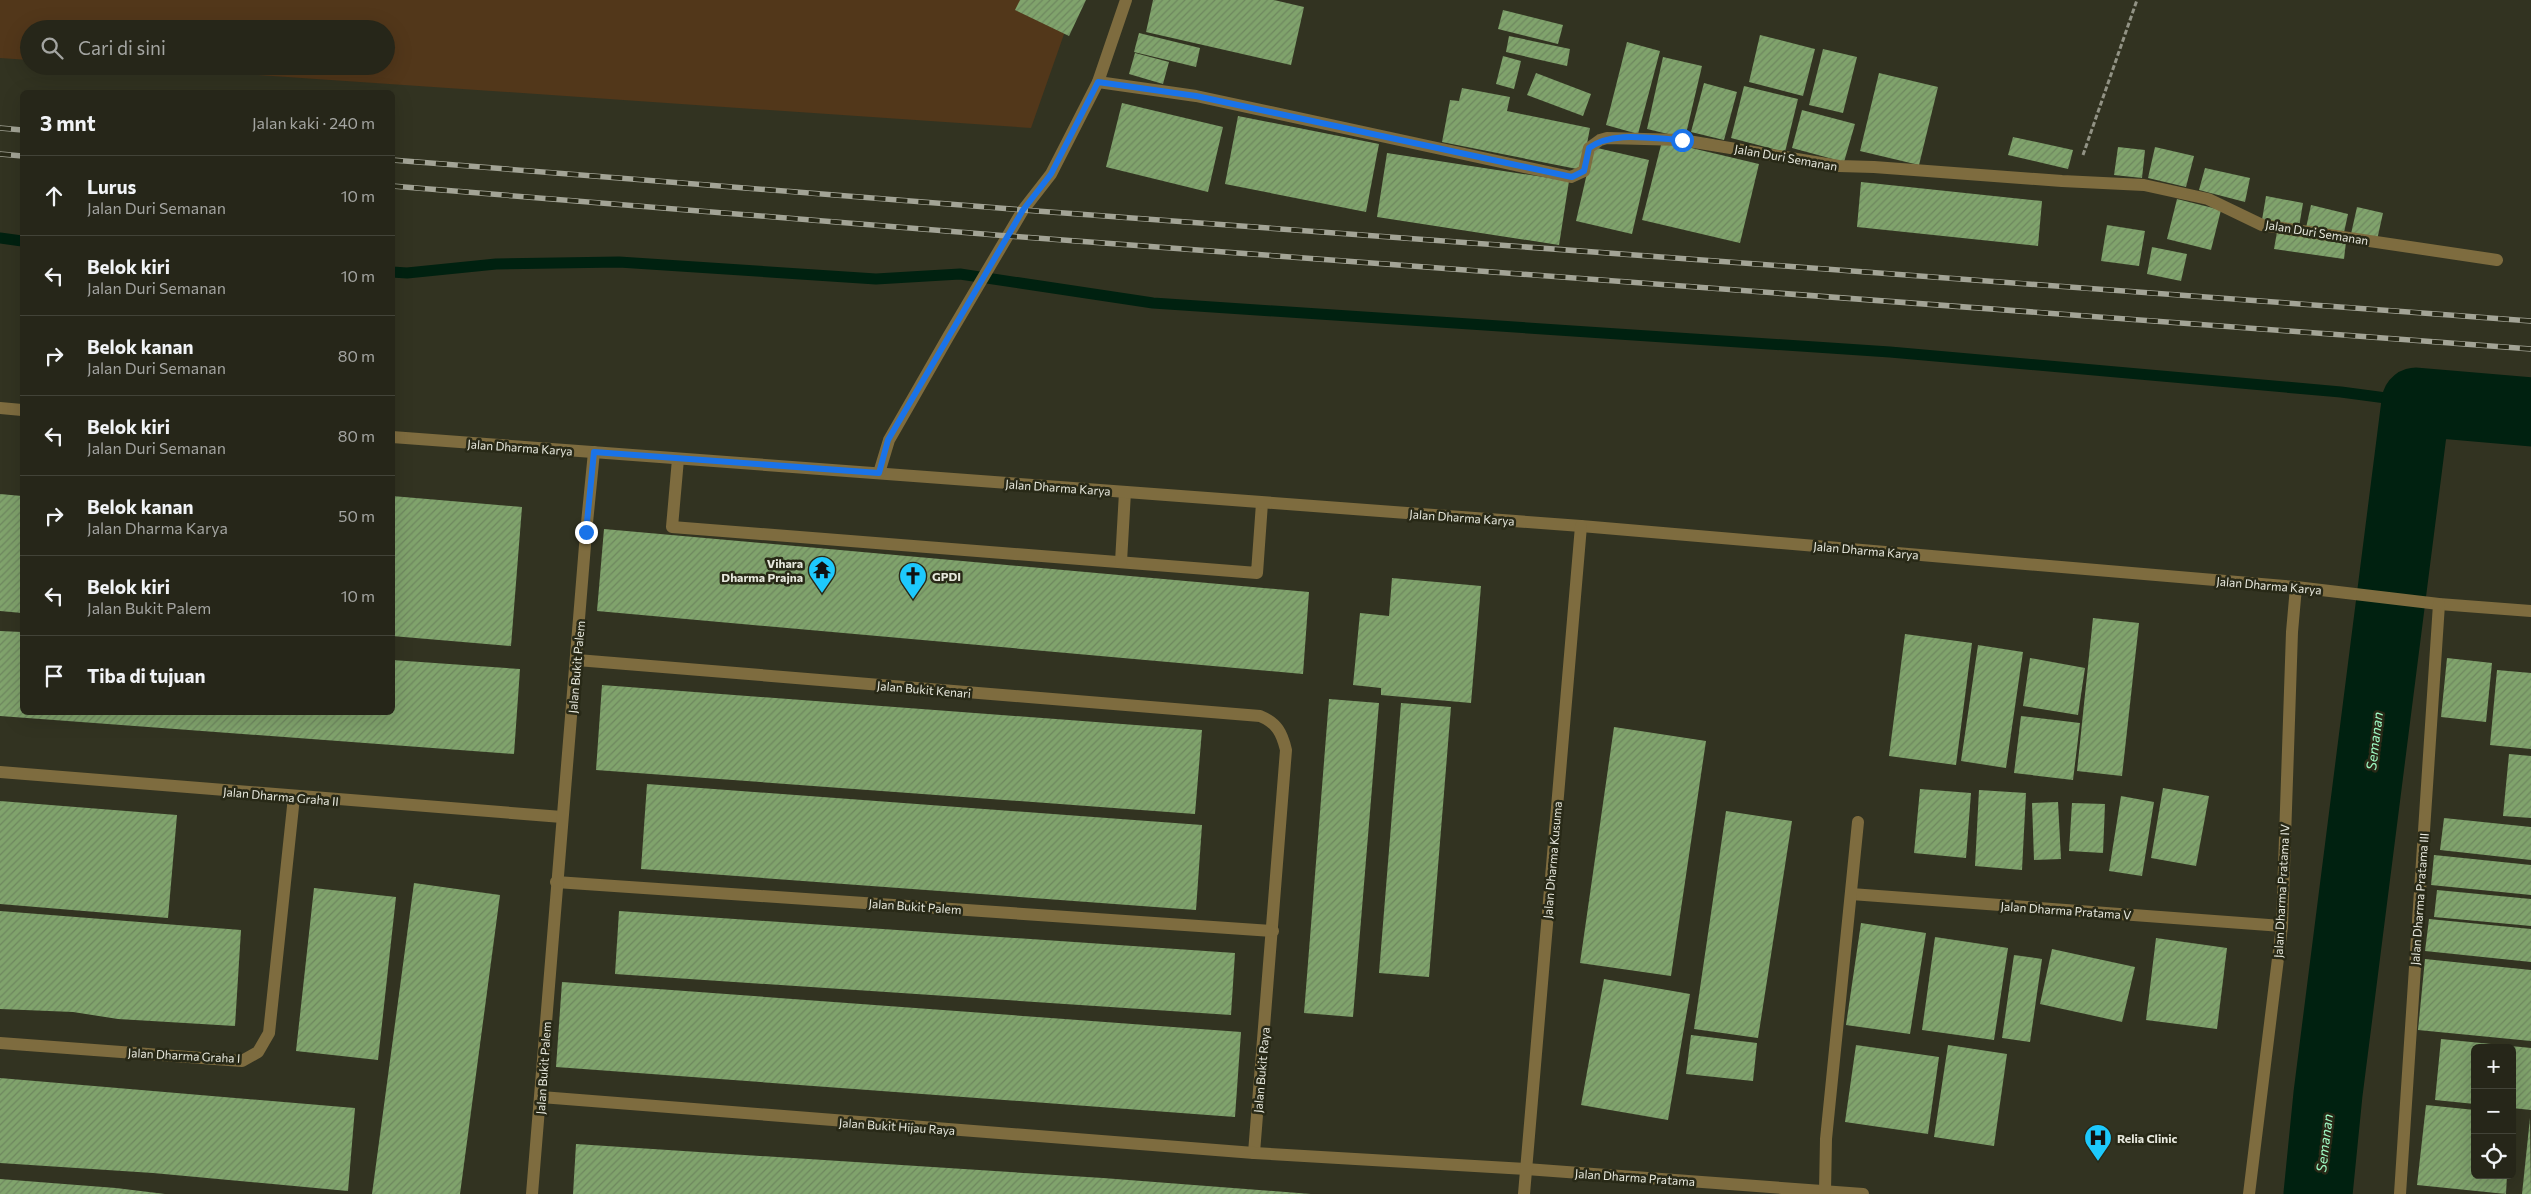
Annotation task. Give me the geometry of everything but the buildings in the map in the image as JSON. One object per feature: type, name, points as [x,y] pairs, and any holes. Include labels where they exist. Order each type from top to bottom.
[{"type":"street","points":[[879,473],[888,440],[1023,210],[1051,174],[1098,82],[1126,0]]},
{"type":"street","name":"Jalan Duri Semanan","points":[[1098,82],[1196,96],[1572,177],[1584,171],[1589,148],[1607,138],[1682,140],[1839,166],[2144,185],[2208,199],[2262,224],[2497,260]]},
{"type":"street","points":[[0,408],[20,410]]},
{"type":"street","name":"Jalan Dharma Karya","points":[[395,437],[1581,526],[2296,587],[2439,604],[2531,611]]},
{"type":"street","name":"Jalan Bukit Palem","points":[[532,1194],[541,1097],[556,882],[594,452]]},
{"type":"street","points":[[678,459],[672,527],[1257,573],[1262,502]]},
{"type":"street","points":[[1121,562],[1125,492]]},
{"type":"street","name":"Jalan Dharma Kusuma","points":[[1524,1194],[1581,526]]},
{"type":"street","name":"Jalan Dharma Pratama IV","points":[[2249,1194],[2282,926],[2292,632],[2296,587]]},
{"type":"street","name":"Jalan Dharma Pratama III","points":[[2400,1194],[2439,604]]},
{"type":"street","name":"Jalan Bukit Kenari","points":[[577,660],[1260,716],[1270,720]]},
{"type":"street","name":"Jalan Bukit Raya","points":[[1254,1153],[1286,750],[1279,728],[1270,720]]},
{"type":"street","name":"Jalan Dharma Graha II","points":[[0,772],[562,817]]},
{"type":"street","name":"Jalan Dharma Graha I","points":[[0,1043],[242,1061],[258,1052],[268,1033],[294,797]]},
{"type":"street","points":[[1825,1191],[1826,1139],[1858,822]]},
{"type":"street","name":"Jalan Bukit Palem","points":[[556,882],[1273,931]]},
{"type":"street","name":"Jalan Dharma Pratama V","points":[[1851,894],[2282,926]]},
{"type":"street","name":"Jalan Bukit Hijau Raya","points":[[541,1097],[1254,1153]]},
{"type":"street","points":[[1254,1153],[1526,1169]]},
{"type":"street","name":"Jalan Dharma Pratama","points":[[1526,1169],[1863,1194]]},
{"type":"path","points":[[2074,182],[2137,0]]},
{"type":"shaded area","points":[[0,0],[1076,0],[1031,128],[259,75],[395,75],[395,20],[20,20],[20,59],[0,58]]},
{"type":"waterway","points":[[0,238],[20,241]]},
{"type":"waterway","points":[[395,272],[407,273],[496,264],[619,262],[876,279],[960,274],[1153,303],[1890,352],[2341,392],[2416,402]]},
{"type":"waterway","name":"Semanan","points":[[2318,1194],[2328,1094],[2416,402],[2531,412]]},
{"type":"railway","points":[[0,128],[20,130]]},
{"type":"railway","points":[[0,154],[20,156]]},
{"type":"railway","points":[[395,160],[1023,210],[2531,321]]},
{"type":"railway","points":[[395,186],[1008,236],[2531,349]]},
{"type":"place","name":"Vihara Dharma Prajna","points":[[822,594]]},
{"type":"place","name":"GPDI","points":[[913,600]]},
{"type":"place","name":"Relia Clinic","points":[[2098,1162]]},
{"type":"route","points":[[586,532],[594,452],[879,473],[888,440],[1023,210],[1051,174],[1098,82],[1196,96],[1572,177],[1578,176],[1584,171],[1589,148],[1600,140],[1621,138],[1682,140]]}]
